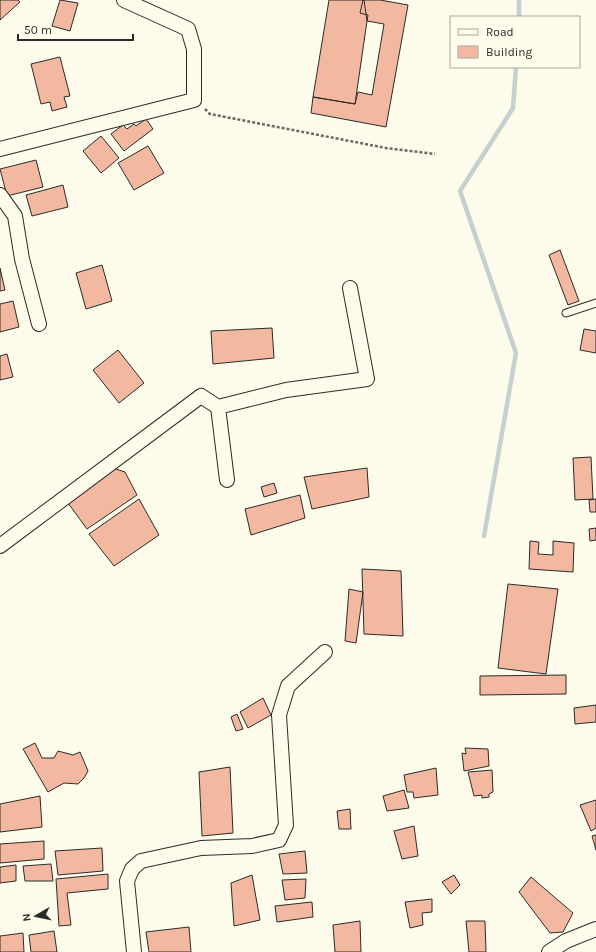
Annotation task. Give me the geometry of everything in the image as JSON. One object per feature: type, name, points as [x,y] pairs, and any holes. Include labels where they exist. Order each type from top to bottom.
[{"type":"street","points":[[0,149],[194,100],[194,49],[188,29],[124,0]]},
{"type":"street","points":[[0,195],[15,216],[22,259],[39,324]]},
{"type":"street","points":[[0,546],[200,396],[218,406],[286,390],[366,379],[350,288]]},
{"type":"street","points":[[218,406],[227,480]]},
{"type":"street","points":[[134,952],[127,881],[132,869],[142,861],[201,848],[252,846],[279,840],[286,825],[278,715],[288,686],[324,652]]},
{"type":"street","points":[[549,952],[566,941],[596,929]]},
{"type":"lane","points":[[566,313],[596,303]]},
{"type":"path","points":[[194,100],[210,114],[386,148],[435,154]]},
{"type":"building","points":[[0,0],[18,0],[20,2],[0,20]]},
{"type":"building","points":[[60,0],[78,3],[70,31],[52,26]]},
{"type":"building","points":[[329,0],[364,0],[367,21],[355,104],[313,97]]},
{"type":"building","points":[[363,0],[380,0],[408,5],[386,127],[311,113],[313,97],[355,104],[358,92],[372,95],[384,24],[367,21],[368,15],[360,13]]},
{"type":"building","points":[[60,57],[70,96],[64,97],[67,107],[52,111],[50,102],[41,104],[31,64]]},
{"type":"building","points":[[146,119],[153,129],[124,151],[111,134],[123,125],[127,129],[134,124],[136,126]]},
{"type":"building","points":[[101,136],[119,158],[101,173],[83,151]]},
{"type":"building","points":[[148,146],[164,173],[134,190],[118,163]]},
{"type":"building","points":[[36,160],[43,187],[7,196],[0,169]]},
{"type":"building","points":[[63,185],[68,207],[32,216],[26,195]]},
{"type":"building","points":[[560,250],[579,301],[568,305],[549,255]]},
{"type":"building","points":[[102,265],[112,301],[86,309],[76,273]]},
{"type":"building","points":[[0,268],[5,290],[0,291]]},
{"type":"building","points":[[13,301],[19,327],[0,332],[0,304]]},
{"type":"building","points":[[272,328],[274,358],[213,364],[211,331]]},
{"type":"building","points":[[584,329],[596,331],[596,353],[580,350]]},
{"type":"building","points":[[118,350],[144,383],[119,403],[93,370]]},
{"type":"building","points":[[7,354],[13,377],[0,380],[0,356]]},
{"type":"building","points":[[591,457],[593,499],[575,500],[573,458]]},
{"type":"building","points":[[113,468],[125,472],[137,495],[87,529],[68,503]]},
{"type":"building","points":[[367,468],[369,497],[312,509],[304,477]]},
{"type":"building","points":[[274,483],[277,493],[264,497],[261,487]]},
{"type":"building","points":[[300,495],[305,518],[251,535],[245,509]]},
{"type":"building","points":[[139,499],[159,535],[114,566],[89,534]]},
{"type":"building","points":[[596,499],[596,512],[590,512],[589,500]]},
{"type":"building","points":[[596,528],[596,540],[590,541],[589,529]]},
{"type":"building","points":[[530,541],[539,542],[538,554],[553,555],[553,541],[574,543],[573,572],[529,569]]},
{"type":"building","points":[[362,569],[401,571],[403,636],[364,634]]},
{"type":"building","points":[[508,584],[558,589],[546,674],[498,668]]},
{"type":"building","points":[[349,589],[363,592],[356,643],[345,641]]},
{"type":"building","points":[[566,675],[566,694],[480,695],[480,676]]},
{"type":"building","points":[[263,698],[271,715],[248,728],[240,712]]},
{"type":"building","points":[[596,705],[596,722],[575,724],[574,708]]},
{"type":"building","points":[[237,714],[243,729],[236,731],[231,717]]},
{"type":"building","points":[[35,743],[42,758],[54,758],[58,751],[73,755],[80,752],[88,771],[84,778],[78,784],[64,783],[48,792],[23,749]]},
{"type":"building","points":[[465,748],[488,749],[489,766],[464,771],[462,753],[466,754]]},
{"type":"building","points":[[230,767],[233,833],[202,836],[199,772]]},
{"type":"building","points":[[436,768],[438,795],[414,798],[413,792],[407,792],[404,775]]},
{"type":"building","points":[[492,770],[493,792],[489,794],[489,797],[482,798],[482,795],[474,796],[468,772]]},
{"type":"building","points":[[404,790],[409,808],[387,811],[383,796]]},
{"type":"building","points":[[40,796],[42,827],[0,832],[0,804]]},
{"type":"building","points":[[596,800],[596,828],[591,831],[580,805]]},
{"type":"building","points":[[350,809],[351,829],[339,829],[337,811]]},
{"type":"building","points":[[414,826],[418,856],[402,859],[394,831]]},
{"type":"building","points":[[596,835],[596,850],[592,836]]},
{"type":"building","points":[[44,841],[44,859],[0,863],[0,844]]},
{"type":"building","points":[[102,848],[103,871],[58,875],[55,851]]},
{"type":"building","points":[[305,851],[307,873],[283,874],[279,854]]},
{"type":"building","points":[[51,864],[53,881],[25,881],[23,866]]},
{"type":"building","points":[[16,865],[16,881],[0,883],[0,867]]},
{"type":"building","points":[[108,874],[108,889],[67,893],[71,925],[59,926],[56,879]]},
{"type":"building","points":[[252,875],[260,920],[234,926],[231,883]]},
{"type":"building","points":[[454,875],[460,885],[451,894],[442,882]]},
{"type":"building","points":[[531,877],[573,913],[563,932],[550,933],[519,892]]},
{"type":"building","points":[[306,879],[305,898],[285,900],[282,880]]},
{"type":"building","points":[[432,899],[432,912],[422,913],[423,925],[410,928],[405,902]]},
{"type":"building","points":[[312,902],[313,917],[277,922],[275,906]]},
{"type":"building","points":[[360,921],[361,952],[335,952],[333,925]]},
{"type":"building","points":[[466,921],[485,921],[486,952],[469,952]]},
{"type":"building","points":[[189,927],[191,952],[149,952],[146,932]]},
{"type":"building","points":[[54,931],[57,952],[31,952],[29,935]]},
{"type":"building","points":[[23,933],[24,952],[0,952],[0,936]]},
{"type":"waterway","points":[[519,0],[519,16]]},
{"type":"waterway","points":[[484,536],[516,353],[460,191],[513,108],[516,68]]}]
